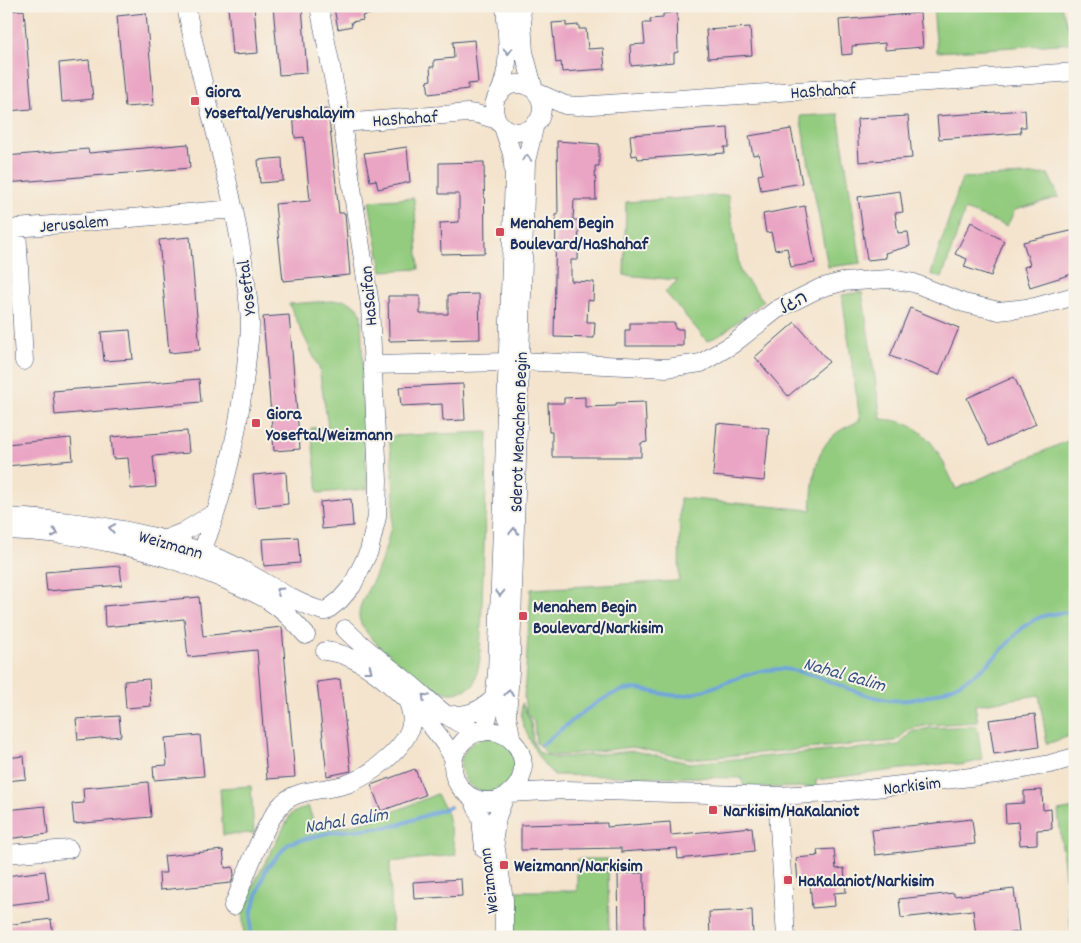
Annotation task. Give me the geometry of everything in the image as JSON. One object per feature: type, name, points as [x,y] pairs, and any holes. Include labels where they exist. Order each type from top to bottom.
[{"type":"street","name":"Yoseftal","points":[[186,6],[195,54],[234,209],[242,255],[250,325],[242,401],[232,452],[216,512],[198,560]]},
{"type":"street","name":"HaSaifan","points":[[319,6],[342,123],[370,305],[378,480],[377,517],[369,551],[352,586],[340,600],[325,611]]},
{"type":"street","points":[[505,6],[507,69],[497,97],[494,113],[500,124],[518,132],[526,130],[537,122],[542,106],[535,91],[524,52],[520,6]]},
{"type":"street","name":"HaShahaf","points":[[535,91],[565,105],[578,106],[1072,74]]},
{"type":"street","points":[[497,97],[508,86],[516,84],[524,84],[535,91]]},
{"type":"street","name":"HaShahaf","points":[[468,113],[497,97]]},
{"type":"street","name":"HaShahaf","points":[[537,122],[578,106]]},
{"type":"street","name":"HaShahaf","points":[[342,123],[468,113],[477,114],[500,124]]},
{"type":"street","name":"Sderot Menachem Begin","points":[[481,732],[494,698],[497,673],[526,161],[537,122]]},
{"type":"street","name":"Sderot Menachem Begin","points":[[500,124],[512,154],[514,175],[511,657],[507,716],[512,741]]},
{"type":"street","name":"Jerusalem","points":[[24,361],[17,228],[234,209]]},
{"type":"street","name":"הגל","points":[[372,365],[514,362],[667,368],[701,363],[733,344],[776,310],[812,292],[842,282],[889,279],[914,283],[972,306],[999,311],[1035,307],[1075,296]]},
{"type":"street","points":[[163,540],[183,532],[216,512]]},
{"type":"street","name":"Weizmann","points":[[6,517],[73,521],[163,540],[268,600],[289,616],[306,635]]},
{"type":"street","name":"Weizmann","points":[[6,530],[46,531],[198,560],[250,573],[296,601],[325,611]]},
{"type":"street","name":"HaSaifan","points":[[345,627],[352,586]]},
{"type":"street","points":[[453,758],[435,730],[408,702],[358,662],[349,657],[313,646],[306,635],[307,622],[312,616],[325,611],[336,614],[366,650],[410,683],[454,722],[481,732],[498,732],[512,741],[522,756],[523,768],[520,779],[507,795],[494,800],[483,801],[472,797],[462,790],[456,781],[453,770],[453,758],[465,739],[481,732]]},
{"type":"street","points":[[326,651],[338,646],[343,639],[345,627]]},
{"type":"street","points":[[444,715],[474,713],[494,698]]},
{"type":"street","points":[[407,738],[412,718],[408,702]]},
{"type":"street","points":[[233,906],[270,821],[281,805],[296,795],[334,788],[361,778],[390,756],[407,738],[415,733],[435,730]]},
{"type":"street","name":"Narkisim","points":[[507,795],[566,790],[777,796],[857,791],[997,774],[1050,764],[1075,757]]},
{"type":"street","name":"Narkisim","points":[[523,768],[542,784],[566,790]]},
{"type":"street","name":"Weizmann","points":[[504,937],[504,899],[494,837],[497,817],[507,795]]},
{"type":"street","points":[[777,796],[786,937]]},
{"type":"street","name":"Weizmann","points":[[472,797],[478,809],[482,826],[492,900],[493,937]]},
{"type":"street","points":[[6,854],[69,849]]},
{"type":"green space","points":[[933,6],[1061,6],[1074,43],[937,52]]},
{"type":"green space","points":[[838,114],[861,263],[828,267],[800,116]]},
{"type":"green space","points":[[1048,174],[1059,197],[1015,210],[1007,226],[965,210],[942,278],[931,274],[962,178]]},
{"type":"green space","points":[[728,195],[740,272],[764,301],[720,335],[707,341],[665,292],[678,280],[624,275],[626,202]]},
{"type":"green space","points":[[414,198],[419,269],[382,271],[369,201]]},
{"type":"green space","points":[[862,292],[881,419],[910,425],[921,432],[937,451],[956,489],[1072,439],[1075,448],[1075,734],[1047,744],[1039,695],[975,705],[978,722],[929,725],[909,729],[896,741],[691,759],[632,747],[555,756],[547,754],[536,743],[534,722],[527,713],[524,698],[531,589],[679,581],[680,498],[811,510],[815,470],[821,452],[826,443],[836,434],[860,420],[842,295]]},
{"type":"green space","points":[[345,300],[358,307],[361,314],[367,489],[318,493],[311,428],[328,427],[319,368],[289,304]]},
{"type":"green space","points":[[488,432],[480,660],[474,685],[459,692],[449,693],[412,673],[382,649],[370,637],[362,625],[359,610],[382,560],[392,523],[394,498],[389,436]]},
{"type":"green space","points":[[522,703],[531,723],[533,742],[539,752],[554,758],[634,751],[689,763],[899,745],[911,732],[930,728],[977,726],[982,760],[962,765],[950,763],[816,780],[816,787],[745,788],[741,778],[554,775],[540,759],[525,729],[521,715]]},
{"type":"green space","points":[[488,738],[498,740],[507,746],[513,755],[515,765],[513,775],[507,784],[498,790],[488,792],[478,790],[469,784],[463,775],[461,765],[463,755],[469,746],[478,740]]},
{"type":"green space","points":[[251,786],[254,833],[223,835],[220,788]]},
{"type":"green space","points":[[437,794],[447,814],[456,855],[390,862],[392,937],[244,937],[242,906],[291,814],[308,806],[316,828],[347,826],[393,812]]},
{"type":"green space","points":[[1075,808],[1075,937],[1072,937],[1058,811]]},
{"type":"green space","points":[[577,859],[608,859],[609,937],[512,937],[512,891],[577,891]]},
{"type":"building","points":[[228,6],[254,6],[258,53],[232,55]]},
{"type":"building","points":[[273,6],[302,6],[307,73],[279,75]]},
{"type":"building","points":[[343,6],[384,6],[384,11],[362,16],[363,20],[351,22],[352,26],[338,29],[334,8]]},
{"type":"building","points":[[24,10],[32,109],[7,111],[6,11]]},
{"type":"building","points":[[677,12],[678,52],[674,53],[674,62],[631,66],[630,45],[645,44],[643,23],[651,23],[650,19],[663,18],[663,14]]},
{"type":"building","points":[[146,13],[154,105],[125,107],[117,16]]},
{"type":"building","points":[[920,13],[923,47],[885,50],[885,43],[852,46],[852,54],[842,55],[839,20]]},
{"type":"building","points":[[566,22],[566,26],[579,25],[579,29],[586,29],[588,49],[603,48],[605,69],[562,72],[561,62],[556,63],[552,23]]},
{"type":"building","points":[[750,27],[752,55],[708,58],[706,30]]},
{"type":"building","points":[[474,40],[478,83],[468,84],[468,89],[429,94],[427,81],[431,80],[430,67],[434,67],[434,60],[454,58],[453,42]]},
{"type":"building","points":[[89,60],[93,99],[62,102],[59,63]]},
{"type":"building","points":[[328,109],[339,213],[345,213],[350,275],[283,281],[275,204],[310,201],[304,137],[295,138],[293,112]]},
{"type":"building","points":[[1025,110],[1026,127],[1020,127],[1021,133],[939,139],[937,116]]},
{"type":"building","points":[[908,116],[912,158],[859,162],[857,119]]},
{"type":"building","points":[[728,128],[729,147],[724,147],[725,153],[638,159],[637,155],[632,156],[630,135]]},
{"type":"building","points":[[791,129],[802,183],[761,190],[758,175],[763,174],[759,154],[753,155],[749,136]]},
{"type":"building","points":[[557,141],[599,144],[599,166],[595,166],[596,200],[574,200],[573,220],[579,220],[578,260],[571,260],[571,281],[594,282],[593,301],[588,300],[587,322],[595,322],[594,338],[554,337],[556,214],[558,215]]},
{"type":"building","points":[[188,144],[190,168],[6,183],[6,156],[88,149],[89,153]]},
{"type":"building","points":[[407,147],[410,182],[378,189],[376,180],[370,181],[364,153]]},
{"type":"building","points":[[282,158],[283,181],[260,183],[258,160]]},
{"type":"building","points":[[484,162],[485,253],[441,254],[440,223],[459,222],[459,194],[439,194],[439,163]]},
{"type":"building","points":[[900,191],[903,212],[895,213],[898,233],[908,232],[910,246],[885,253],[886,258],[867,260],[858,197]]},
{"type":"building","points":[[805,206],[815,263],[791,267],[787,248],[775,250],[771,232],[766,233],[763,214]]},
{"type":"building","points":[[971,222],[1004,241],[991,276],[964,267],[967,259],[955,254]]},
{"type":"building","points":[[1075,230],[1075,273],[1030,287],[1024,267],[1030,265],[1023,242]]},
{"type":"building","points":[[190,237],[200,350],[169,353],[159,240]]},
{"type":"building","points":[[479,294],[480,339],[389,341],[388,296],[420,296],[420,314],[448,314],[448,295]]},
{"type":"building","points":[[910,308],[959,328],[939,375],[890,356]]},
{"type":"building","points":[[289,315],[300,449],[274,451],[263,317]]},
{"type":"building","points":[[795,322],[829,362],[788,396],[755,357]]},
{"type":"building","points":[[630,323],[675,323],[675,329],[683,329],[683,346],[625,346],[625,330],[630,330]]},
{"type":"building","points":[[130,330],[133,359],[104,361],[101,332]]},
{"type":"building","points":[[1014,377],[1036,424],[989,446],[967,398]]},
{"type":"building","points":[[199,379],[201,402],[55,415],[53,391]]},
{"type":"building","points":[[463,384],[465,420],[443,421],[442,404],[401,406],[399,387]]},
{"type":"building","points":[[585,397],[585,407],[616,406],[616,403],[645,402],[647,442],[641,443],[641,457],[552,457],[552,432],[549,432],[548,403],[564,403],[564,398]]},
{"type":"building","points":[[717,423],[769,428],[764,481],[713,476]]},
{"type":"building","points":[[187,431],[189,453],[153,456],[156,487],[131,489],[128,458],[113,459],[111,437]]},
{"type":"building","points":[[71,438],[73,460],[6,466],[6,444]]},
{"type":"building","points":[[286,472],[288,504],[256,507],[253,475]]},
{"type":"building","points":[[351,499],[353,526],[322,529],[320,502]]},
{"type":"building","points":[[298,537],[300,563],[264,566],[262,539]]},
{"type":"building","points":[[120,566],[122,585],[47,591],[45,572]]},
{"type":"building","points":[[199,597],[203,636],[282,627],[295,777],[267,779],[257,650],[188,657],[184,619],[105,627],[104,606]]},
{"type":"building","points":[[149,679],[151,706],[126,708],[124,681]]},
{"type":"building","points":[[340,679],[351,771],[327,776],[317,682]]},
{"type":"building","points":[[1035,714],[1039,747],[994,754],[989,720]]},
{"type":"building","points":[[119,716],[121,736],[78,740],[76,719]]},
{"type":"building","points":[[200,735],[204,776],[154,780],[153,766],[167,765],[165,738]]},
{"type":"building","points":[[24,756],[26,779],[6,781],[6,758]]},
{"type":"building","points":[[415,769],[425,795],[381,811],[371,785]]},
{"type":"building","points":[[148,782],[151,817],[74,824],[72,804],[84,803],[83,788]]},
{"type":"building","points":[[1042,790],[1043,810],[1051,809],[1052,829],[1037,830],[1037,844],[1020,845],[1018,822],[1006,823],[1005,804],[1024,803],[1024,791]]},
{"type":"building","points":[[45,806],[48,834],[6,839],[6,810]]},
{"type":"building","points":[[972,819],[975,844],[875,855],[872,830]]},
{"type":"building","points":[[670,822],[671,835],[752,827],[754,851],[678,859],[677,848],[621,852],[621,848],[521,850],[521,825],[607,823],[607,827]]},
{"type":"building","points":[[834,849],[836,869],[844,868],[846,892],[834,893],[835,906],[812,908],[810,881],[798,882],[796,858],[818,856],[817,850]]},
{"type":"building","points":[[223,850],[225,868],[233,867],[234,875],[231,883],[160,890],[159,873],[166,873],[164,856]]},
{"type":"building","points":[[45,871],[49,900],[6,905],[6,876]]},
{"type":"building","points":[[644,873],[645,937],[619,937],[618,874]]},
{"type":"building","points":[[461,879],[462,896],[414,899],[413,882]]},
{"type":"building","points":[[1014,889],[1019,932],[976,937],[973,910],[901,918],[899,899],[954,893],[954,896]]},
{"type":"building","points":[[752,910],[753,937],[710,937],[709,912]]},
{"type":"building","points":[[51,919],[53,937],[6,937],[6,925]]},
{"type":"waterway","name":"Nahal Galim","points":[[541,745],[598,702],[618,692],[635,689],[669,695],[686,695],[751,674],[777,669],[807,673],[852,690],[883,699],[899,701],[925,697],[943,691],[969,678],[985,666],[1032,621],[1057,613],[1075,612]]},
{"type":"waterway","name":"Nahal Galim","points":[[250,937],[252,910],[266,869],[289,843],[332,832],[395,826],[450,807]]},
{"type":"place","name":"Giora Yoseftal/Yerushalayim","points":[[195,101]]},
{"type":"place","name":"Menahem Begin Boulevard/HaShahaf","points":[[500,232]]},
{"type":"place","name":"Giora Yoseftal/Weizmann","points":[[256,423]]},
{"type":"place","name":"Menahem Begin Boulevard/Narkisim","points":[[523,616]]},
{"type":"place","name":"Narkisim/HaKalaniot","points":[[713,810]]},
{"type":"place","name":"Weizmann/Narkisim","points":[[504,865]]},
{"type":"place","name":"HaKalaniot/Narkisim","points":[[788,880]]}]
